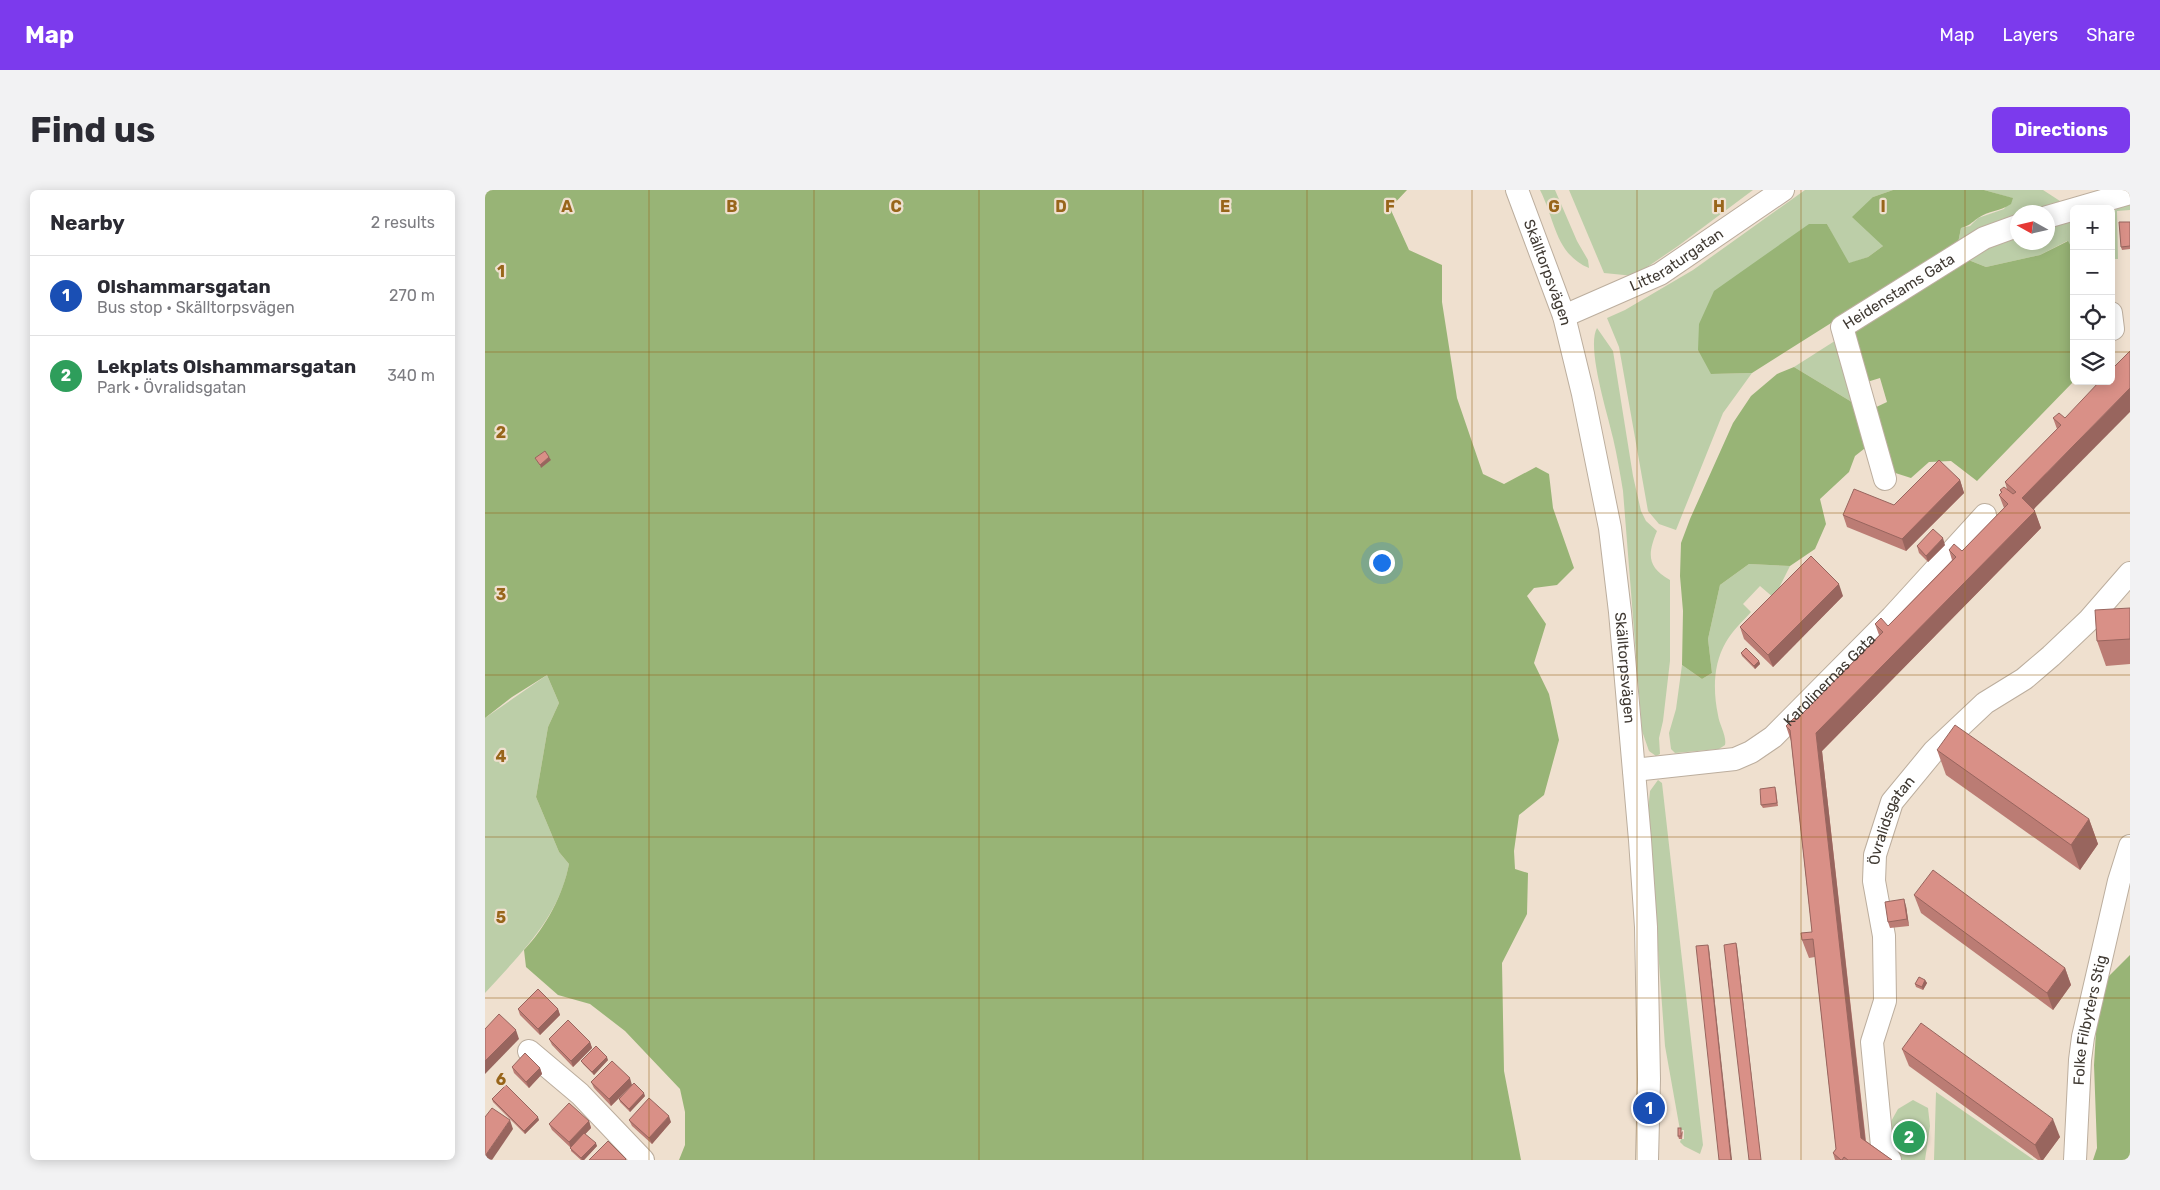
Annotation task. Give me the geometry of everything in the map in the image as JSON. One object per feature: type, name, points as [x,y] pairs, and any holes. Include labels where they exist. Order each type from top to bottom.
[{"type":"street","name":"Skälltorpsvägen","points":[[1517,190],[1564,316],[1583,394],[1610,528],[1620,612],[1645,918],[1649,1022],[1647,1160]]},
{"type":"street","name":"Litteraturgatan","points":[[1564,316],[1660,274],[1783,190]]},
{"type":"street","points":[[2096,205],[2130,193]]},
{"type":"street","points":[[2055,215],[2070,212]]},
{"type":"street","name":"Heidenstams Gata","points":[[1885,479],[1842,327],[1984,238],[2010,229]]},
{"type":"street","name":"Karolinernas Gata","points":[[1634,770],[1735,759],[1751,752],[1773,737],[1892,617],[1985,515]]},
{"type":"street","name":"Övralidsgatan","points":[[1890,1160],[1882,1146],[1872,1042],[1885,1001],[1884,936],[1874,881],[1875,856],[1892,802],[1934,751],[1985,703],[2024,680],[2051,656],[2089,620],[2130,573]]},
{"type":"street","name":"Folke Filbyters Stig","points":[[2075,1160],[2080,1060],[2083,1037],[2114,876],[2130,846]]},
{"type":"street","points":[[529,1050],[580,1094],[643,1160]]},
{"type":"green space","points":[[485,190],[1407,190],[1390,208],[1409,250],[1442,265],[1442,302],[1457,398],[1483,474],[1504,484],[1536,467],[1549,474],[1553,508],[1574,568],[1557,585],[1534,588],[1527,596],[1546,624],[1534,663],[1549,694],[1559,740],[1544,795],[1519,815],[1514,851],[1515,869],[1528,873],[1527,914],[1502,963],[1504,1071],[1521,1160],[679,1160],[685,1145],[685,1112],[680,1089],[625,1031],[590,1004],[558,995],[526,967],[524,950],[546,921],[558,899],[569,864],[559,852],[536,797],[548,727],[559,703],[547,675],[512,697],[485,718]]},
{"type":"green space","points":[[1540,190],[1555,190],[1577,241],[1588,260],[1589,268],[1578,262],[1563,245],[1557,235]]},
{"type":"green space","points":[[1569,190],[1753,190],[1634,276],[1604,273]]},
{"type":"green space","points":[[1805,190],[1893,190],[1873,197],[1883,246],[1868,257],[1848,264],[1827,224],[1711,374],[1752,373],[1723,413],[1676,530],[1659,524],[1648,511],[1619,347],[1607,318],[1625,310],[1693,270]]},
{"type":"green space","points":[[1893,190],[1984,190],[2013,198],[2011,204],[1982,216],[1961,228],[1958,243],[1752,373],[1711,374],[1698,350],[1699,324],[1714,291],[1809,224],[1827,224],[1849,263],[1868,257],[1883,246],[1852,217],[1873,197]]},
{"type":"green space","points":[[1984,190],[2043,190],[2060,201],[2060,204],[2055,206],[2010,205],[2010,223],[1958,243],[1961,228],[1970,226],[1978,218],[2004,209],[2012,198]]},
{"type":"green space","points":[[2130,202],[2130,210],[2117,211],[2118,259],[2115,259],[2115,210]]},
{"type":"green space","points":[[2070,222],[2070,246],[2067,241],[2055,247],[2055,226]]},
{"type":"green space","points":[[2010,241],[2010,250],[2050,250],[2040,255],[1986,267],[1966,259]]},
{"type":"green space","points":[[2068,241],[2070,245],[2070,385],[1977,481],[1951,461],[1929,462],[1911,478],[1886,470],[1870,410],[1887,402],[1880,378],[1867,382],[1852,332],[1966,259],[1986,267],[2040,255],[2050,250],[2055,250],[2055,248]]},
{"type":"green space","points":[[1597,328],[1613,351],[1633,476],[1641,511],[1646,521],[1657,531],[1652,546],[1651,559],[1657,570],[1670,580],[1670,661],[1663,721],[1659,738],[1660,754],[1656,756],[1649,751],[1642,731],[1623,491],[1596,365],[1594,337]]},
{"type":"green space","points":[[1841,337],[1860,407],[1794,367]]},
{"type":"green space","points":[[1794,367],[1860,407],[1869,445],[1855,456],[1849,472],[1820,499],[1826,524],[1815,549],[1790,566],[1749,564],[1720,585],[1708,639],[1712,673],[1702,679],[1682,665],[1681,543],[1733,423],[1751,396],[1777,374]]},
{"type":"green space","points":[[1749,564],[1790,566],[1774,598],[1760,586],[1743,604],[1751,612],[1731,634],[1722,650],[1716,668],[1715,687],[1716,706],[1725,738],[1725,745],[1719,749],[1675,753],[1671,749],[1669,733],[1676,709],[1682,665],[1702,679],[1712,673],[1708,639],[1720,585]]},
{"type":"green space","points":[[547,675],[559,703],[548,727],[536,797],[559,852],[569,864],[557,901],[547,918],[524,949],[485,993],[485,718]]},
{"type":"green space","points":[[1658,780],[1662,783],[1703,1145],[1700,1154],[1680,1142],[1681,1139],[1684,1139],[1684,1130],[1680,1130],[1665,1046],[1648,811],[1650,791]]},
{"type":"green space","points":[[2130,955],[2130,1160],[2093,1160],[2097,1148],[2094,1065],[2096,1031],[2108,977]]},
{"type":"green space","points":[[1936,1092],[2034,1160],[1934,1160]]},
{"type":"green space","points":[[1913,1100],[1928,1108],[1930,1126],[1925,1160],[1899,1160],[1891,1151],[1889,1125],[1898,1109]]},
{"type":"building","points":[[2119,222],[2130,222],[2130,246],[2121,247]]},
{"type":"building","points":[[2130,351],[2130,388],[2022,498],[2035,511],[1816,733],[1861,1138],[1892,1160],[1848,1160],[1844,1157],[1841,1160],[1833,1153],[1836,1149],[1813,939],[1802,940],[1801,933],[1812,932],[1790,730],[1786,726],[1794,718],[1796,720],[1883,632],[1875,624],[1881,618],[1888,626],[1956,557],[1949,550],[1954,544],[1962,551],[2008,504],[1999,495],[2002,492],[2000,490],[2004,487],[2013,494],[2016,492],[2005,482],[2061,425],[2053,418],[2059,413],[2065,418],[2096,385],[2115,385],[2115,366]]},
{"type":"building","points":[[545,451],[549,457],[540,465],[535,458]]},
{"type":"building","points":[[1939,460],[1960,480],[1902,539],[1843,515],[1854,489],[1894,505]]},
{"type":"building","points":[[1933,529],[1943,538],[1926,556],[1917,546]]},
{"type":"building","points":[[1811,556],[1839,584],[1768,655],[1740,627]]},
{"type":"building","points":[[2130,608],[2130,639],[2097,641],[2095,610]]},
{"type":"building","points":[[1746,648],[1759,661],[1754,666],[1741,653]]},
{"type":"building","points":[[1955,725],[2089,819],[2071,845],[1937,750]]},
{"type":"building","points":[[1775,787],[1777,803],[1761,805],[1760,789]]},
{"type":"building","points":[[1933,870],[2065,968],[2047,993],[1914,895]]},
{"type":"building","points":[[1904,899],[1907,919],[1888,922],[1885,902]]},
{"type":"building","points":[[1736,943],[1761,1160],[1749,1160],[1724,945]]},
{"type":"building","points":[[1708,945],[1731,1160],[1719,1160],[1696,946]]},
{"type":"building","points":[[1919,977],[1925,980],[1922,987],[1915,984]]},
{"type":"building","points":[[538,989],[558,1009],[538,1029],[518,1009]]},
{"type":"building","points":[[499,1014],[516,1030],[485,1061],[485,1029]]},
{"type":"building","points":[[568,1020],[590,1042],[571,1061],[549,1039]]},
{"type":"building","points":[[1921,1023],[2053,1119],[2035,1145],[1902,1049]]},
{"type":"building","points":[[596,1046],[607,1057],[592,1072],[581,1061]]},
{"type":"building","points":[[525,1053],[540,1068],[526,1082],[512,1067]]},
{"type":"building","points":[[612,1061],[630,1078],[609,1099],[591,1082]]},
{"type":"building","points":[[634,1083],[644,1093],[629,1109],[619,1099]]},
{"type":"building","points":[[506,1085],[538,1117],[524,1131],[492,1099]]},
{"type":"building","points":[[649,1098],[669,1116],[649,1138],[629,1120]]},
{"type":"building","points":[[569,1103],[589,1121],[569,1142],[549,1124]]},
{"type":"building","points":[[492,1108],[510,1120],[485,1156],[485,1117]]},
{"type":"building","points":[[1678,1128],[1681,1128],[1681,1136],[1678,1136]]},
{"type":"building","points":[[584,1133],[596,1143],[581,1158],[570,1148]]},
{"type":"building","points":[[608,1141],[625,1160],[589,1160]]},
{"type":"place","name":"Olshammarsgatan","points":[[1649,1108]]},
{"type":"place","name":"Lekplats Olshammarsgatan","points":[[1909,1137]]}]
